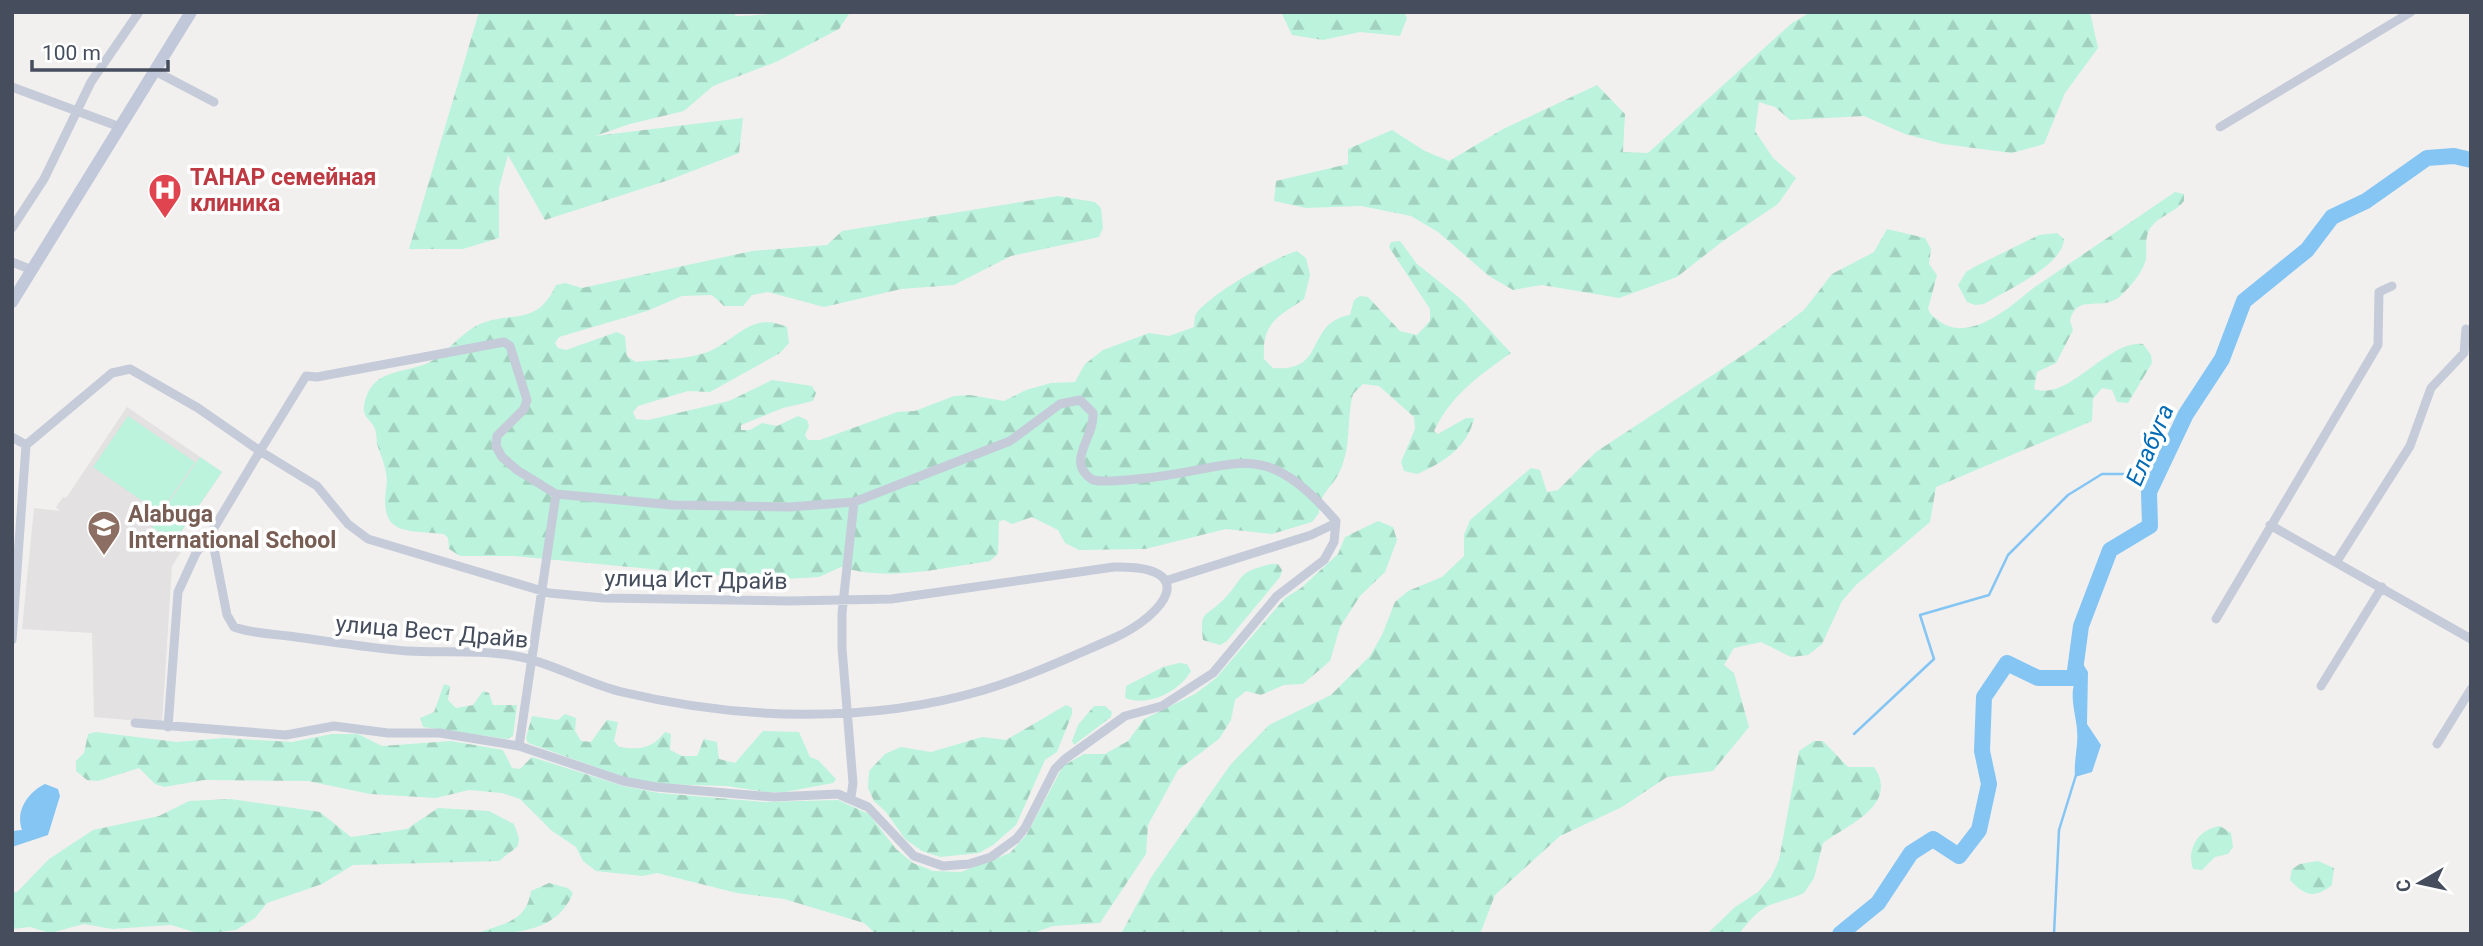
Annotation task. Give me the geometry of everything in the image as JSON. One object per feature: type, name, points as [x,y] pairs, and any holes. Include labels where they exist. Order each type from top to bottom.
[{"type":"main road","points":[[12,302],[191,12]]},
{"type":"street","points":[[12,228],[44,179],[76,111],[139,12]]},
{"type":"street","points":[[2220,127],[2411,12]]},
{"type":"street","points":[[155,71],[214,102]]},
{"type":"street","points":[[12,87],[120,127]]},
{"type":"street","points":[[12,262],[32,270]]},
{"type":"street","points":[[2216,619],[2378,345],[2379,292],[2392,286]]},
{"type":"street","points":[[2337,561],[2410,446],[2431,388],[2464,353],[2466,329]]},
{"type":"street","points":[[135,723],[168,727],[286,735],[343,726],[388,733],[440,733],[519,746],[623,781],[656,788],[774,797],[821,793],[851,797],[877,814],[914,856],[930,863],[956,866],[990,857],[1006,848],[1026,828],[1059,763],[1125,716],[1162,706],[1213,673],[1277,596],[1324,560],[1334,542],[1336,523],[1311,492],[1273,466],[1228,463],[1158,477],[1093,480],[1082,470],[1079,457],[1092,432],[1093,413],[1090,407],[1074,399],[1060,404],[1010,441],[854,502],[790,507],[705,507],[556,494],[517,470],[496,446],[497,436],[524,409],[527,400],[510,346],[504,342],[317,377],[306,376],[211,533],[196,553],[178,592],[168,727]]},
{"type":"street","points":[[12,640],[26,445],[112,373],[124,369],[136,372],[198,408],[260,451]]},
{"type":"street","points":[[12,437],[26,445]]},
{"type":"street","name":"улица Ист Драйв","points":[[260,451],[317,486],[348,524],[368,539],[541,590],[603,597],[843,600],[910,597],[1114,567],[1153,569],[1164,580]]},
{"type":"street","points":[[519,746],[556,494]]},
{"type":"street","points":[[851,797],[853,783],[842,664],[843,600],[854,502]]},
{"type":"street","points":[[1164,580],[1311,535],[1336,523]]},
{"type":"street","points":[[2270,525],[2471,639]]},
{"type":"street","name":"улица Вест Драйв","points":[[211,533],[229,622],[241,630],[394,650],[502,653],[533,659],[605,687],[661,699],[756,711],[846,713],[959,697],[1037,671],[1140,625],[1167,596],[1164,580]]},
{"type":"street","points":[[2321,686],[2382,587]]},
{"type":"street","points":[[2437,744],[2471,689]]},
{"type":"shaded area","name":"Alabuga International School","points":[[127,407],[222,472],[174,542],[183,549],[172,566],[162,723],[94,717],[92,633],[22,629],[34,508],[60,511],[56,507],[63,497],[66,498]]},
{"type":"green space","points":[[821,11],[849,14],[839,29],[776,62],[713,86],[684,111],[595,136],[743,118],[739,153],[669,180],[545,220],[508,155],[499,188],[499,238],[463,249],[409,249],[479,12],[733,12],[736,16],[750,16]]},
{"type":"green space","points":[[1281,12],[1404,12],[1407,18],[1400,36],[1360,32],[1323,40],[1292,35]]},
{"type":"green space","points":[[1811,12],[2090,12],[2098,48],[2065,93],[2044,144],[2012,153],[1943,144],[1905,134],[1864,116],[1790,120],[1775,107],[1759,102],[1755,131],[1773,158],[1796,178],[1778,204],[1723,241],[1677,277],[1619,298],[1542,285],[1513,290],[1489,276],[1438,232],[1411,216],[1361,206],[1306,208],[1274,201],[1276,181],[1348,164],[1348,149],[1392,130],[1425,151],[1449,161],[1503,129],[1597,85],[1625,114],[1623,152],[1648,153],[1792,23]]},
{"type":"green space","points":[[2175,192],[2184,194],[2184,201],[2151,227],[2146,259],[2135,280],[2122,295],[2111,302],[2078,307],[2070,321],[2073,330],[2056,363],[2037,372],[2034,389],[2047,391],[2061,387],[2116,351],[2129,345],[2143,344],[2151,355],[2152,363],[2128,403],[2117,402],[2112,390],[2102,388],[2093,399],[2092,421],[1936,487],[1930,522],[1856,585],[1842,601],[1822,644],[1808,655],[1791,657],[1761,642],[1734,648],[1724,665],[1734,673],[1749,727],[1713,771],[1667,777],[1622,807],[1560,836],[1495,895],[1480,934],[1121,934],[1152,876],[1231,764],[1269,725],[1331,695],[1370,656],[1395,602],[1408,591],[1442,577],[1464,556],[1464,535],[1470,520],[1531,468],[1540,470],[1547,492],[1558,490],[1596,452],[1755,347],[1804,310],[1832,274],[1874,252],[1887,229],[1925,238],[1931,249],[1929,264],[1937,275],[1928,309],[1939,321],[1951,327],[1963,328],[1975,326],[2000,314],[2032,289]]},
{"type":"green space","points":[[1058,196],[1095,202],[1101,208],[1103,228],[1099,237],[1011,256],[954,285],[901,289],[824,307],[768,292],[752,295],[743,306],[724,306],[712,295],[682,296],[647,311],[559,337],[555,343],[558,348],[566,350],[617,332],[625,336],[627,356],[636,362],[700,355],[719,347],[755,324],[775,323],[787,327],[789,343],[780,353],[710,392],[688,391],[638,406],[633,412],[636,419],[648,420],[729,401],[772,380],[812,386],[816,393],[813,401],[783,408],[741,425],[741,430],[750,430],[762,423],[777,426],[798,416],[807,420],[809,426],[805,435],[808,440],[820,440],[897,412],[915,411],[954,396],[970,395],[1004,401],[1026,390],[1051,383],[1075,382],[1085,364],[1103,350],[1149,333],[1169,336],[1194,327],[1195,316],[1212,299],[1258,269],[1297,251],[1306,258],[1310,275],[1304,299],[1279,317],[1268,329],[1264,359],[1273,368],[1302,363],[1326,327],[1350,315],[1354,300],[1360,296],[1368,297],[1400,331],[1417,335],[1430,321],[1430,309],[1389,247],[1391,242],[1400,241],[1417,264],[1461,299],[1511,353],[1467,387],[1441,418],[1434,431],[1438,434],[1466,418],[1474,418],[1460,446],[1436,465],[1417,474],[1404,471],[1401,462],[1415,429],[1414,417],[1379,386],[1363,384],[1353,394],[1342,465],[1323,497],[1319,513],[1312,522],[1272,534],[1226,529],[1145,549],[1079,550],[1065,543],[1058,530],[1032,517],[1012,524],[999,521],[998,554],[990,561],[897,574],[841,567],[819,577],[767,580],[514,556],[460,556],[449,549],[448,538],[444,534],[399,528],[387,516],[386,472],[375,429],[364,410],[373,384],[390,374],[430,362],[476,326],[488,321],[531,313],[540,308],[556,285],[565,283],[582,288],[752,251],[827,245],[842,231]]},
{"type":"green space","points":[[2057,233],[2064,239],[2061,249],[2044,268],[1984,304],[1967,302],[1958,285],[1966,272],[2039,235]]},
{"type":"green space","points":[[128,416],[195,462],[160,513],[93,467]]},
{"type":"green space","points":[[200,457],[222,472],[174,542],[152,527]]},
{"type":"green space","points":[[1378,521],[1393,527],[1397,540],[1385,572],[1360,596],[1340,627],[1330,661],[1303,684],[1284,685],[1261,695],[1246,691],[1235,700],[1231,720],[1219,739],[1178,770],[1148,825],[1146,854],[1100,923],[1053,926],[1033,933],[876,934],[864,923],[784,899],[737,893],[657,873],[642,876],[596,871],[583,861],[576,847],[552,831],[520,799],[502,793],[469,790],[436,798],[370,794],[308,781],[204,780],[164,787],[155,784],[139,768],[98,781],[87,780],[76,771],[76,761],[84,753],[88,734],[96,732],[177,742],[224,738],[292,742],[332,734],[358,734],[382,746],[451,741],[503,750],[512,768],[520,769],[532,757],[623,786],[659,793],[764,802],[838,800],[869,814],[896,849],[913,863],[933,871],[961,872],[1010,853],[1027,834],[1063,766],[1084,754],[1105,754],[1128,741],[1144,719],[1195,694],[1216,678],[1285,598],[1301,588],[1338,554],[1345,537]]},
{"type":"green space","points":[[1271,564],[1278,564],[1282,570],[1280,577],[1227,641],[1220,645],[1203,640],[1202,623],[1205,615],[1224,599],[1242,576]]},
{"type":"green space","points":[[1187,664],[1191,671],[1186,679],[1171,691],[1143,701],[1125,698],[1126,686],[1163,667]]},
{"type":"green space","points":[[444,684],[450,686],[448,700],[456,708],[473,705],[483,691],[489,693],[493,705],[517,705],[513,736],[507,739],[423,727],[420,718],[434,712]]},
{"type":"green space","points":[[1066,705],[1072,708],[1072,714],[1057,752],[1045,760],[1016,825],[979,853],[940,857],[922,851],[905,839],[886,812],[874,801],[868,788],[869,771],[885,754],[901,747],[931,752],[982,737],[1006,740]]},
{"type":"green space","points":[[1094,706],[1105,706],[1112,712],[1111,717],[1074,745],[1072,741],[1078,725]]},
{"type":"green space","points":[[565,714],[576,718],[575,731],[581,741],[591,742],[607,720],[618,722],[614,741],[619,747],[645,747],[665,732],[671,734],[670,750],[682,756],[697,756],[704,739],[717,742],[719,759],[735,763],[763,731],[799,732],[810,757],[818,760],[836,779],[833,783],[785,792],[766,792],[727,786],[658,784],[624,777],[528,743],[526,738],[532,716],[558,720]]},
{"type":"green space","points":[[1814,741],[1823,741],[1848,767],[1874,767],[1880,780],[1876,803],[1857,821],[1823,843],[1814,878],[1804,893],[1762,910],[1739,934],[1707,934],[1735,907],[1758,892],[1771,877],[1779,860],[1799,751]]},
{"type":"green space","points":[[231,799],[320,812],[351,837],[407,829],[438,808],[489,811],[514,824],[519,838],[518,846],[499,861],[353,865],[322,884],[267,903],[255,918],[236,930],[201,934],[171,925],[112,929],[84,924],[50,933],[30,927],[12,929],[12,892],[17,892],[49,859],[93,830],[159,816],[189,801]]},
{"type":"green space","points":[[2220,826],[2231,833],[2233,847],[2228,854],[2215,857],[2202,870],[2193,869],[2191,854],[2196,841],[2206,831]]},
{"type":"green space","points":[[2318,861],[2334,868],[2332,885],[2310,894],[2290,880],[2292,869],[2300,864]]},
{"type":"green space","points":[[549,883],[568,888],[573,893],[566,906],[545,924],[518,932],[475,934],[518,916],[524,910],[531,891]]},
{"type":"water","points":[[2083,664],[2088,672],[2087,724],[2101,745],[2092,772],[2075,777],[2077,733],[2073,695],[2077,675]]},
{"type":"water","points":[[45,784],[58,789],[60,796],[48,835],[12,847],[12,831],[22,830],[20,816],[24,803],[33,792]]},
{"type":"waterway","name":"Елабуга","points":[[1840,934],[1878,903],[1911,853],[1933,839],[1959,856],[1979,830],[1989,784],[1982,751],[1984,697],[2007,663],[2038,678],[2074,678],[2081,626],[2110,550],[2150,526],[2149,492],[2186,414],[2222,359],[2244,301],[2307,250],[2332,217],[2366,201],[2427,158],[2454,156],[2471,160]]},
{"type":"waterway","points":[[1854,734],[1934,659],[1920,615],[1989,595],[2008,555],[2068,495],[2102,474],[2158,474]]},
{"type":"waterway","points":[[2054,934],[2059,830],[2076,775]]},
{"type":"place","name":"ТАНАР семейная клиника","points":[[165,220]]},
{"type":"place","name":"Alabuga International School","points":[[104,557]]}]
